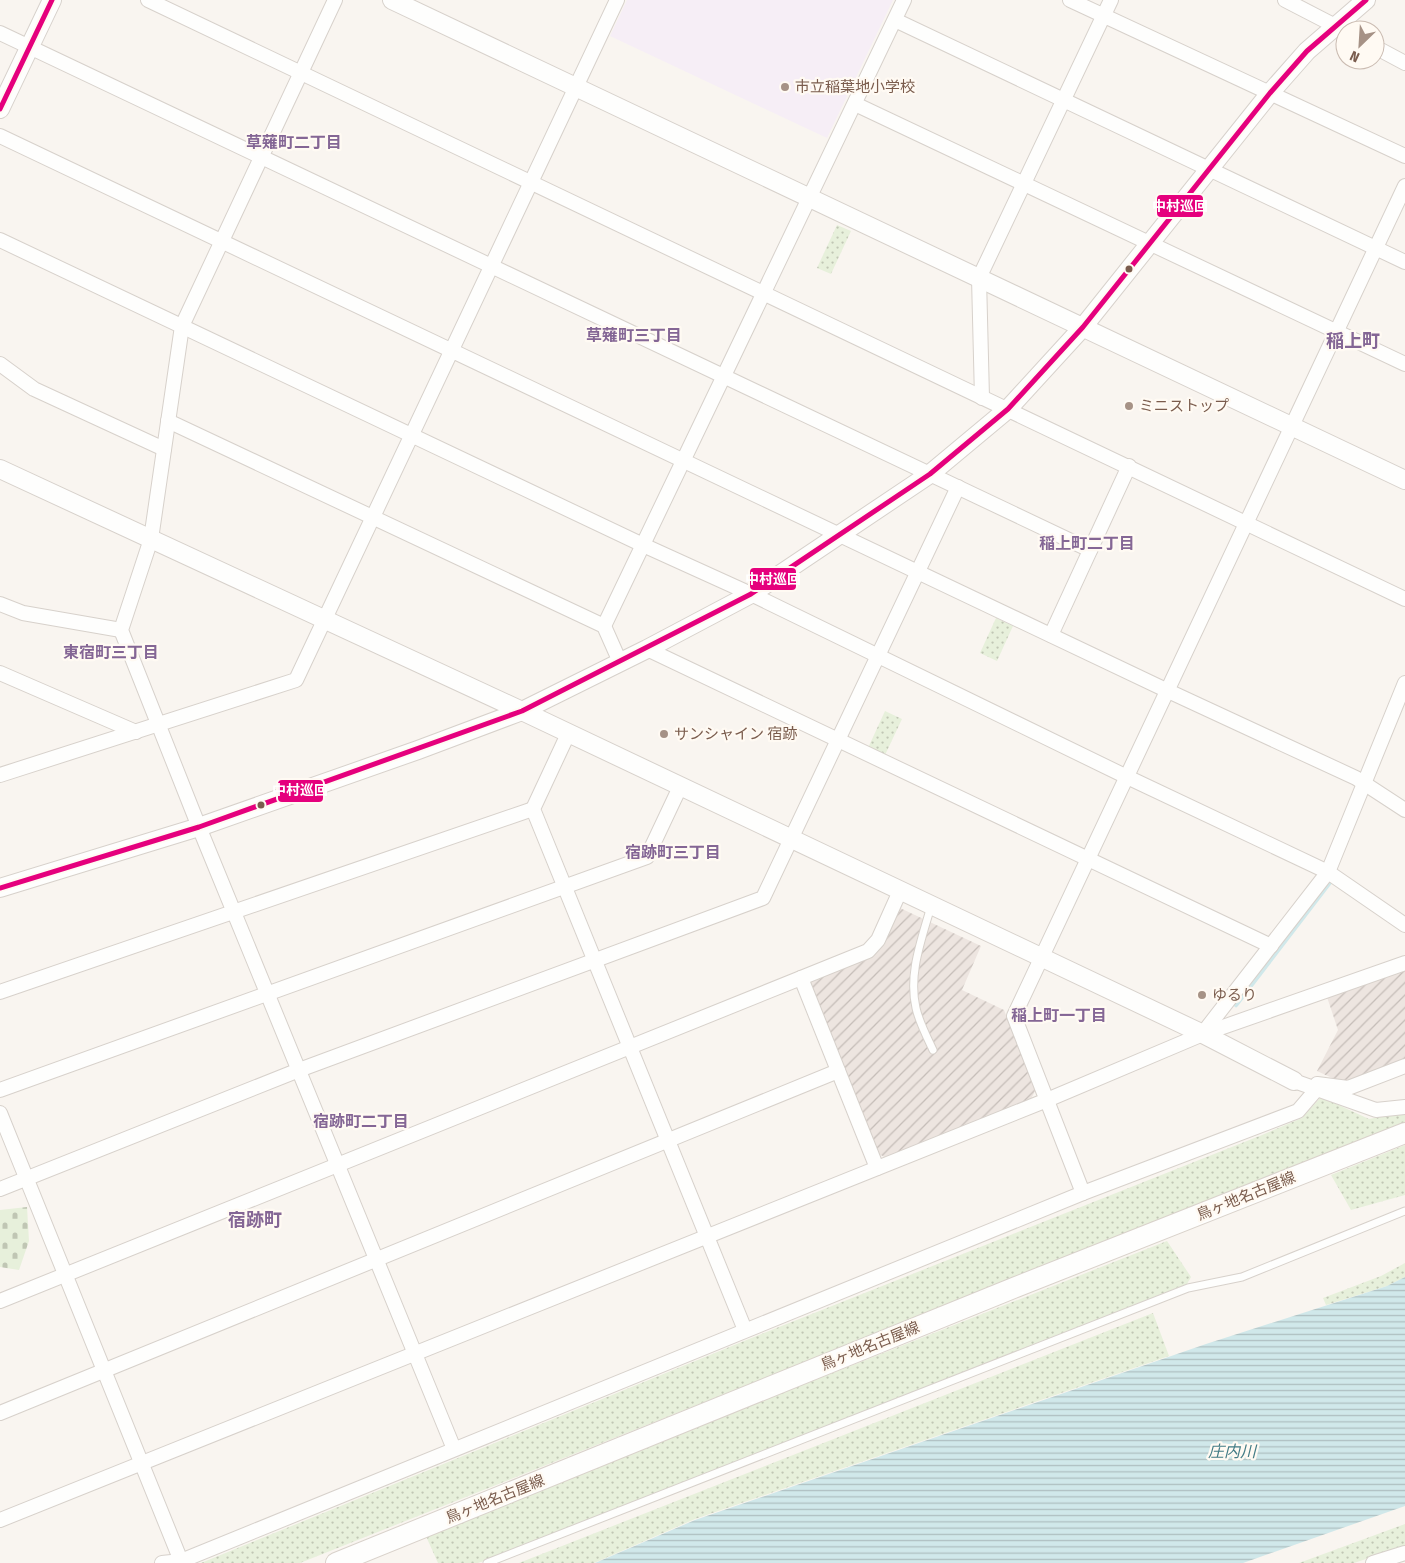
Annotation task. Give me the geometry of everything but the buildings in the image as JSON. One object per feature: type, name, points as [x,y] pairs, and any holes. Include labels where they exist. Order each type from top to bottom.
[{"type":"main road","name":"鳥ヶ地名古屋線","points":[[336,1563],[1016,1287],[1405,1133]]},
{"type":"street","points":[[0,109],[52,0]]},
{"type":"street","points":[[148,0],[1405,599]]},
{"type":"street","points":[[335,0],[182,326],[151,539],[121,630],[199,827],[454,1449]]},
{"type":"street","points":[[392,0],[1405,480]]},
{"type":"street","points":[[0,775],[296,680],[617,0]]},
{"type":"street","points":[[604,626],[904,0]]},
{"type":"street","points":[[1070,0],[1405,156]]},
{"type":"street","points":[[982,398],[979,278],[1111,0]]},
{"type":"street","points":[[1285,0],[1335,26]]},
{"type":"street","points":[[1348,20],[1366,0]]},
{"type":"street","points":[[895,20],[1405,262]]},
{"type":"street","points":[[0,32],[1090,550]]},
{"type":"street","points":[[0,888],[199,827],[418,750],[522,711],[647,649],[751,594],[930,474],[1008,409],[1083,327],[1270,93],[1307,51],[1335,32]]},
{"type":"street","points":[[1385,52],[1405,63]]},
{"type":"street","points":[[855,104],[1405,364]]},
{"type":"street","points":[[0,136],[1364,783],[1405,810]]},
{"type":"street","points":[[1083,1193],[1014,1016],[1125,776],[1405,186]]},
{"type":"street","points":[[0,240],[412,434],[643,546],[751,594],[1125,776],[1328,872],[1405,925]]},
{"type":"street","points":[[0,364],[34,389],[164,450]]},
{"type":"street","points":[[168,421],[604,626],[620,662]]},
{"type":"street","points":[[1051,635],[1129,466]]},
{"type":"street","points":[[0,469],[522,711],[1203,1034],[1294,1081],[1376,1110],[1405,1107]]},
{"type":"street","points":[[0,1189],[298,1070],[763,898],[958,487]]},
{"type":"street","points":[[0,604],[23,613],[121,630]]},
{"type":"street","points":[[647,649],[1271,946]]},
{"type":"street","points":[[0,673],[136,732]]},
{"type":"street","points":[[1203,1034],[1328,872],[1364,783],[1402,701],[1405,682]]},
{"type":"street","points":[[0,992],[234,913],[533,808],[568,734]]},
{"type":"street","points":[[0,1090],[564,885],[647,857],[680,787]]},
{"type":"street","points":[[533,808],[745,1330]]},
{"type":"street","points":[[0,1301],[868,951],[878,940],[900,891]]},
{"type":"street","points":[[0,1520],[1047,1100],[1203,1034],[1405,964]]},
{"type":"street","points":[[801,978],[877,1168]]},
{"type":"street","points":[[1294,1081],[1348,1088],[1405,1066]]},
{"type":"street","points":[[0,1412],[668,1142],[838,1071]]},
{"type":"street","points":[[162,1563],[181,1561],[1083,1193],[1298,1110],[1316,1090]]},
{"type":"street","points":[[0,1113],[181,1561]]},
{"type":"street","points":[[1373,1563],[1405,1552]]},
{"type":"lane","points":[[931,906],[915,965],[913,982],[916,1008],[933,1050]]},
{"type":"lane","points":[[488,1563],[1188,1288],[1242,1277],[1405,1211]]},
{"type":"shaded area","name":"市立稲葉地小学校","points":[[627,0],[893,0],[827,138],[610,36]]},
{"type":"shaded area","points":[[900,908],[981,946],[962,990],[1004,1010],[1036,1089],[1031,1099],[886,1158],[879,1154],[809,981],[871,957],[882,947]]},
{"type":"shaded area","points":[[1405,970],[1405,1059],[1343,1083],[1317,1071],[1338,1030],[1327,997]]},
{"type":"green space","points":[[837,225],[851,231],[831,274],[817,268]]},
{"type":"green space","points":[[996,618],[1013,626],[997,661],[980,653]]},
{"type":"green space","points":[[885,711],[902,719],[885,755],[868,748]]},
{"type":"green space","points":[[1321,1097],[1369,1119],[1405,1112],[1405,1123],[300,1563],[201,1563],[749,1339],[1262,1135],[1302,1118]]},
{"type":"green space","points":[[1405,1145],[1405,1195],[1351,1210],[1331,1175]]},
{"type":"green space","points":[[27,1207],[29,1241],[19,1270],[0,1267],[0,1210]]},
{"type":"green space","points":[[1167,1241],[1191,1277],[1187,1284],[478,1563],[438,1563],[425,1534]]},
{"type":"green space","points":[[1405,1263],[1405,1277],[1387,1286],[1326,1305],[1323,1298],[1381,1276]]},
{"type":"green space","points":[[1153,1313],[1169,1356],[695,1519],[594,1563],[519,1563]]},
{"type":"green space","points":[[1405,1524],[1405,1546],[1354,1563],[1299,1563]]},
{"type":"water","name":"庄内川","points":[[1405,1277],[1405,1506],[1243,1563],[595,1563],[695,1520],[1206,1344],[1387,1286]]},
{"type":"waterway","points":[[1236,1005],[1331,881]]},
{"type":"transit line","name":"中村巡回","points":[[0,109],[52,0]]},
{"type":"transit line","name":"中村巡回","points":[[0,888],[199,827],[522,711],[751,594],[930,474],[1008,409],[1083,327],[1270,93],[1307,51],[1366,0]]},
{"type":"place","name":"市立稲葉地小学校","points":[[785,87]]},
{"type":"place","name":"ミニストップ","points":[[1129,406]]},
{"type":"place","name":"サンシャイン 宿跡","points":[[664,734]]},
{"type":"place","name":"ゆるり","points":[[1202,995]]},
{"type":"district","name":"草薙町二丁目","points":[[294,142]]},
{"type":"district","name":"草薙町三丁目","points":[[634,335]]},
{"type":"district","name":"稲上町","points":[[1353,341]]},
{"type":"district","name":"稲上町二丁目","points":[[1087,543]]},
{"type":"district","name":"東宿町三丁目","points":[[111,652]]},
{"type":"district","name":"宿跡町三丁目","points":[[673,852]]},
{"type":"district","name":"稲上町一丁目","points":[[1059,1015]]},
{"type":"district","name":"宿跡町二丁目","points":[[361,1121]]},
{"type":"district","name":"宿跡町","points":[[255,1220]]}]
